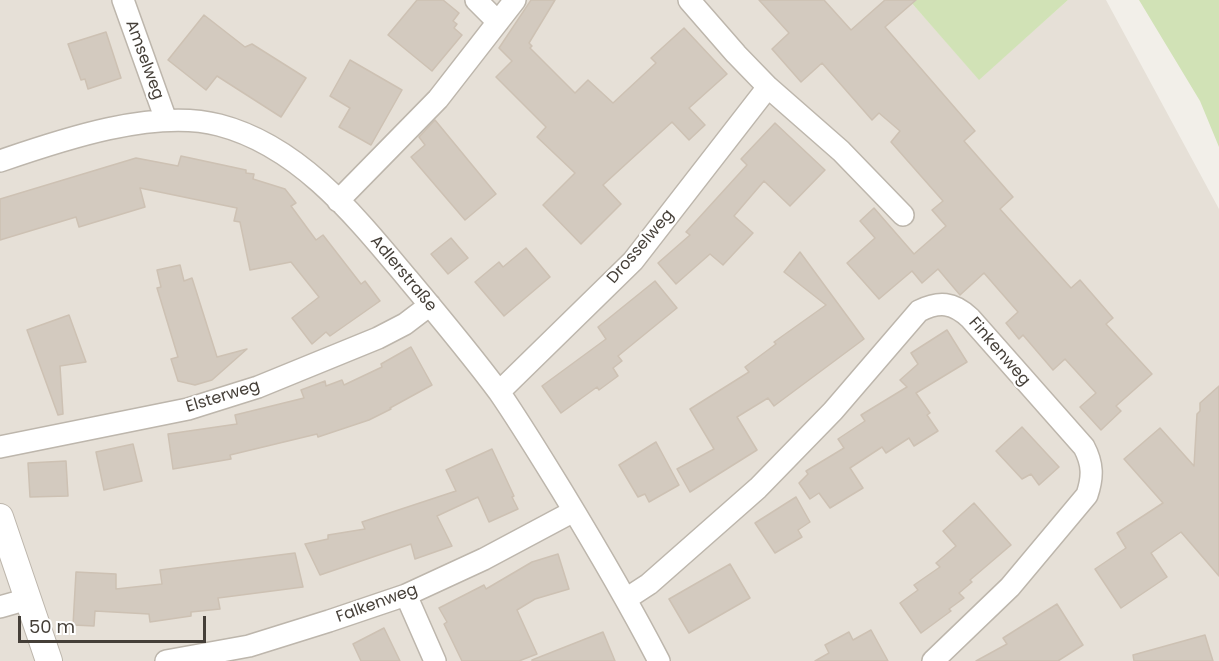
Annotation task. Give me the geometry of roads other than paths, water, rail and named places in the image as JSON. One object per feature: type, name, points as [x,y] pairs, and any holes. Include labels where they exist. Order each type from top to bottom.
[{"type":"street","name":"Amselweg","points":[[123,0],[166,120]]},
{"type":"street","points":[[476,0],[498,22]]},
{"type":"street","points":[[338,201],[438,99],[515,0]]},
{"type":"street","points":[[689,0],[768,87],[841,151],[903,215]]},
{"type":"street","name":"Drosselweg","points":[[499,392],[633,261],[768,87]]},
{"type":"street","name":"Adlerstraße","points":[[0,161],[51,143],[166,120],[192,120],[219,125],[268,144],[291,158],[338,201],[381,247],[499,392],[627,599],[659,661]]},
{"type":"street","name":"Finkenweg","points":[[627,599],[650,584],[758,488],[833,411],[919,311],[934,304],[949,305],[970,318],[1084,447],[1090,458],[1092,470],[1087,495],[1010,587],[933,661]]},
{"type":"street","name":"Elsterweg","points":[[0,447],[188,409],[258,387],[378,338],[405,324],[430,305]]},
{"type":"street","name":"Falkenweg","points":[[166,661],[251,653],[329,621],[406,595],[484,559],[574,511]]},
{"type":"street","points":[[0,517],[49,661]]},
{"type":"street","points":[[406,595],[435,661]]},
{"type":"street","points":[[0,607],[28,599]]}]
